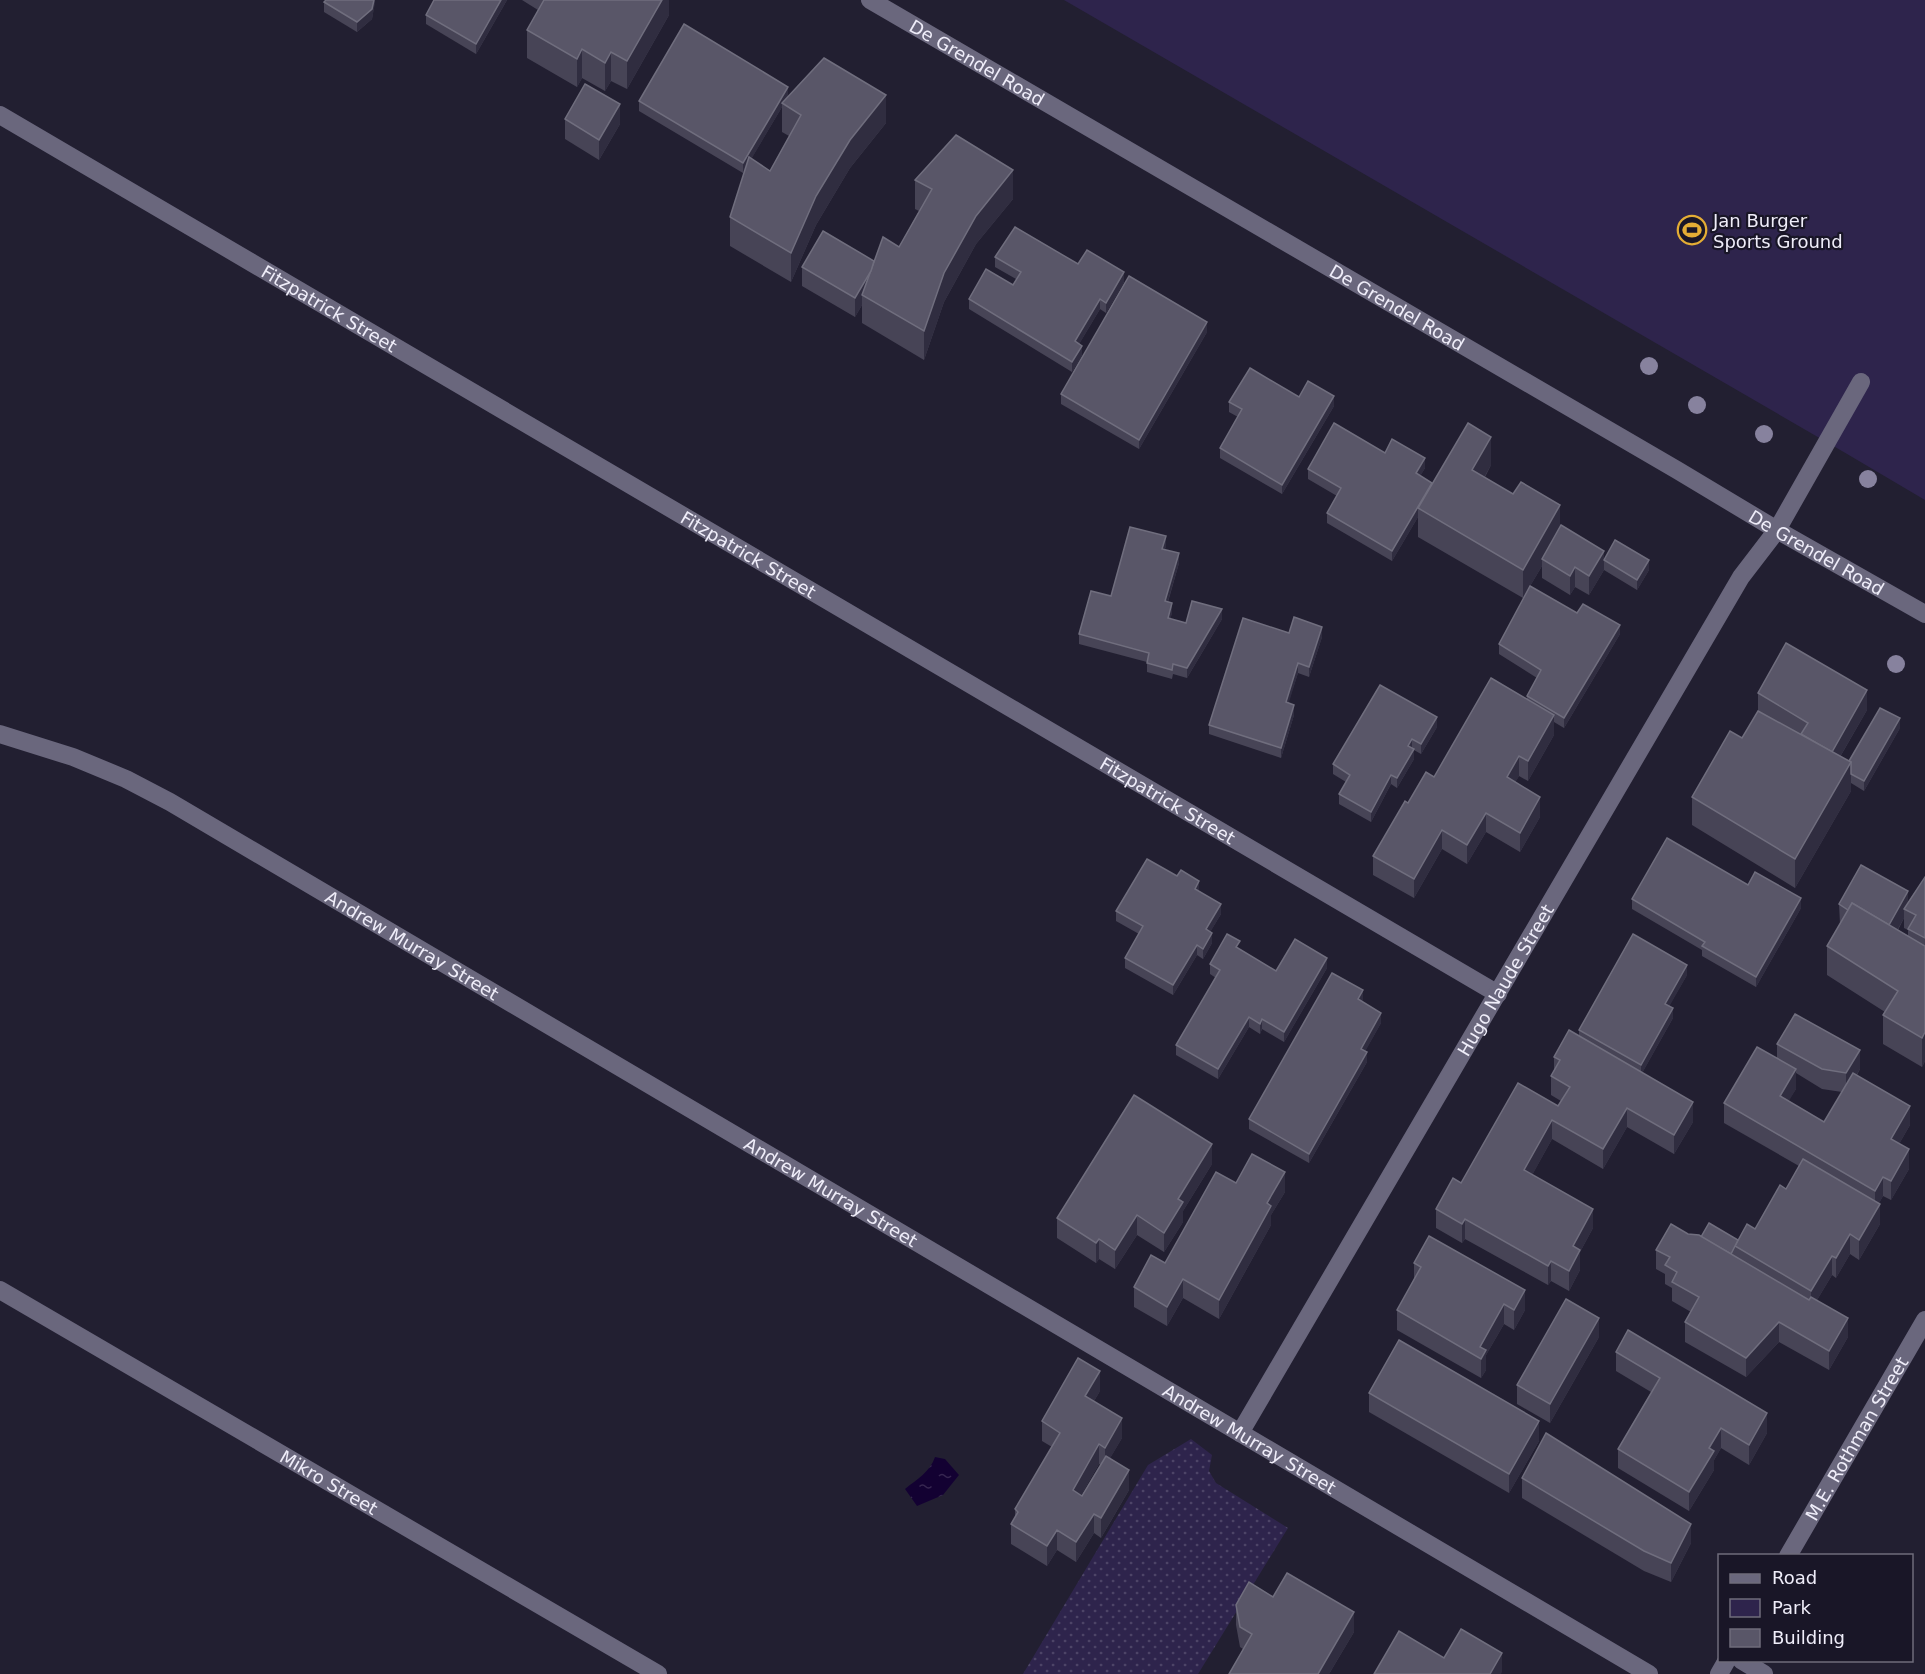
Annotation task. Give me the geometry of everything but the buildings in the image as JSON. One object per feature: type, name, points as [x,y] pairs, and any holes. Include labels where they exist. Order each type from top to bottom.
[{"type":"street","name":"De Grendel Road","points":[[870,0],[1777,530],[1925,614]]},
{"type":"street","name":"Fitzpatrick Street","points":[[0,115],[1498,994]]},
{"type":"street","name":"Hugo Naude Street","points":[[1240,1432],[1741,577],[1777,530],[1861,382]]},
{"type":"street","name":"Andrew Murray Street","points":[[0,734],[73,757],[126,779],[170,802],[1649,1674]]},
{"type":"street","name":"Mikro Street","points":[[0,1290],[658,1674]]},
{"type":"street","name":"M.E. Rothman Street","points":[[1789,1554],[1925,1320]]},
{"type":"street","points":[[1744,1662],[1764,1674]]},
{"type":"green space","name":"Jan Burger Sports Ground","points":[[1064,0],[1925,0],[1925,500],[1842,451]]},
{"type":"green space","points":[[1191,1439],[1212,1455],[1209,1471],[1216,1483],[1288,1528],[1198,1674],[1023,1674],[1148,1465]]},
{"type":"water","points":[[935,1457],[945,1459],[959,1475],[943,1495],[917,1506],[905,1489],[926,1471]]},
{"type":"place","name":"Jan Burger Sports Ground","points":[[1692,230]]}]
